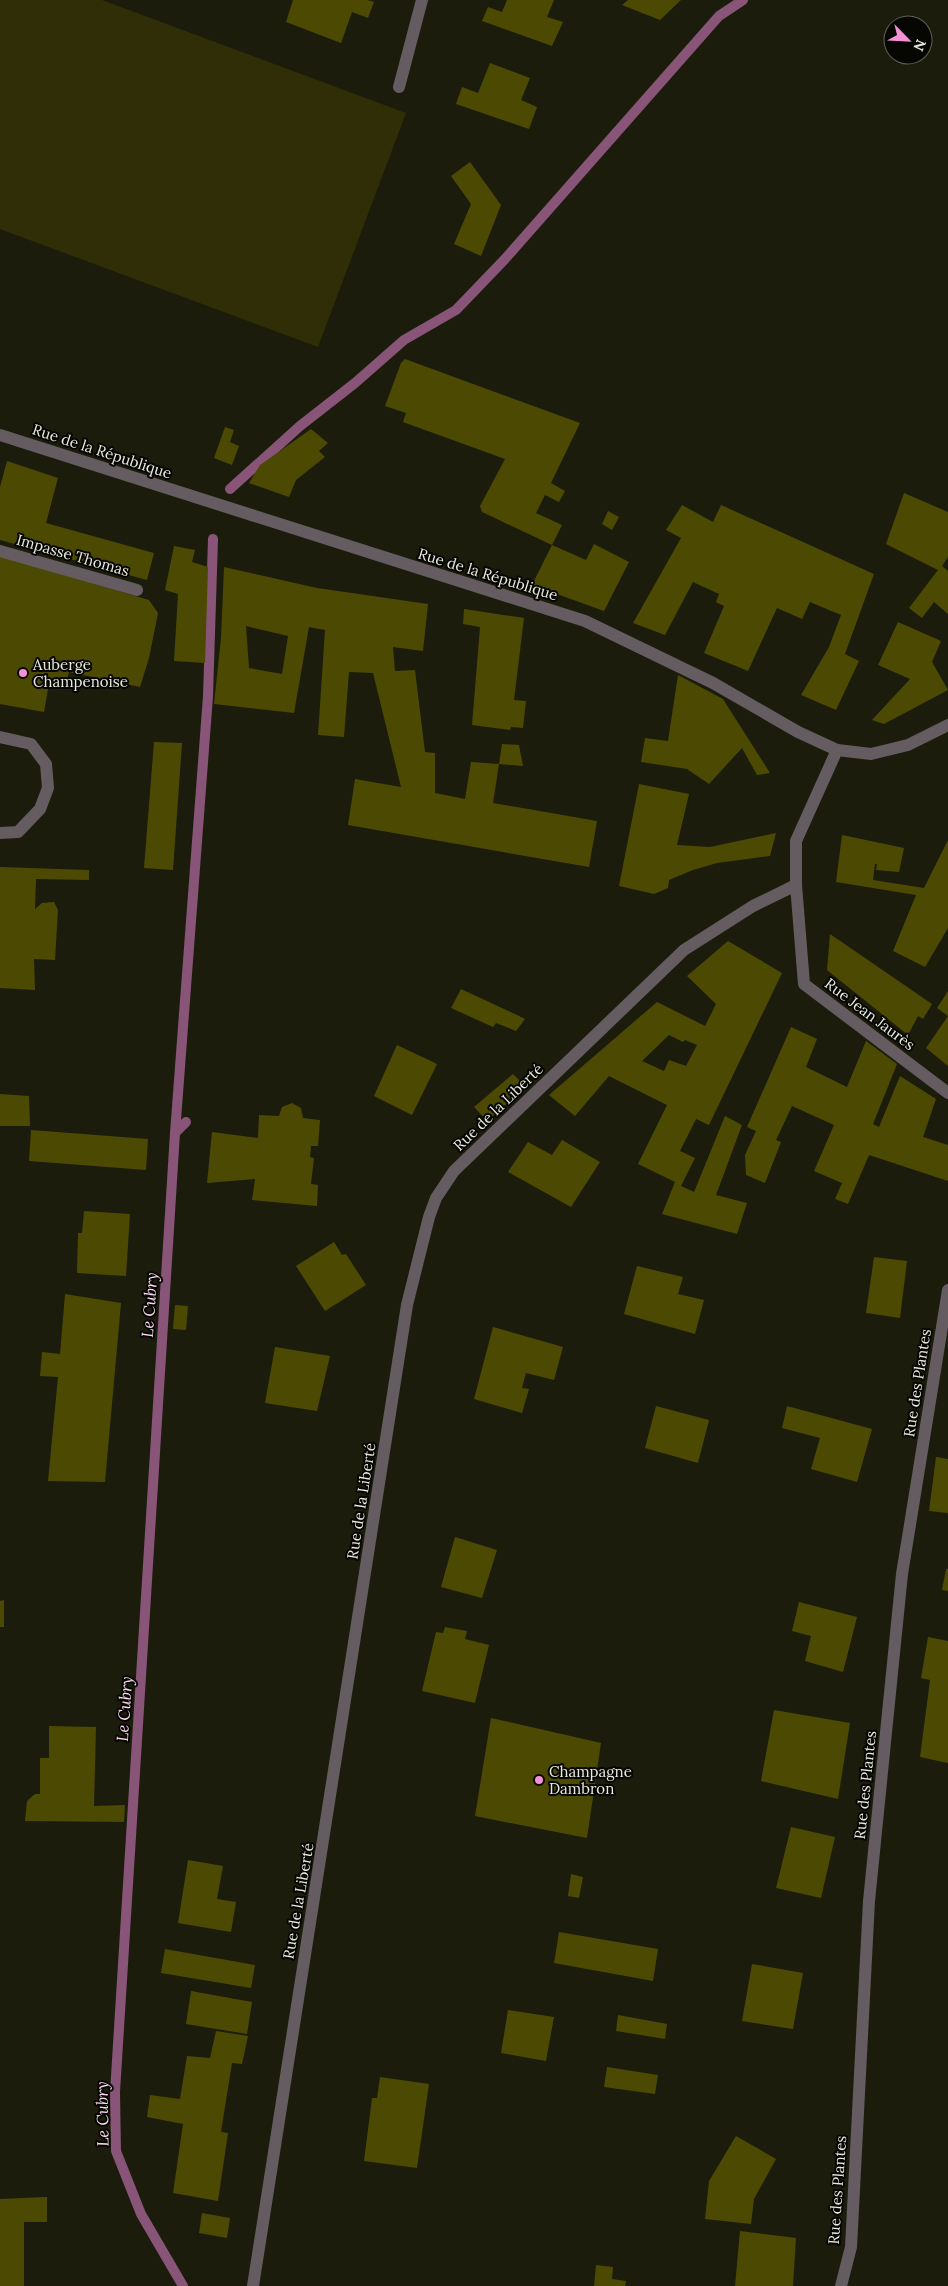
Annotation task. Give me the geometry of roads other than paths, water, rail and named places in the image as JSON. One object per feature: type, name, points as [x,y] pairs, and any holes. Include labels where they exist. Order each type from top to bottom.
[{"type":"street","points":[[398,87],[422,0]]},
{"type":"street","name":"Rue de la République","points":[[0,435],[585,622],[713,683],[798,732],[837,750],[871,754],[908,745],[948,725]]},
{"type":"street","name":"Impasse Thomas","points":[[0,551],[137,590]]},
{"type":"street","points":[[0,737],[30,744],[46,764],[48,788],[40,809],[18,832],[0,833]]},
{"type":"street","name":"Rue Jean Jaurès","points":[[837,750],[796,841],[796,885],[804,984],[948,1093]]},
{"type":"street","name":"Rue de la Liberté","points":[[253,2286],[407,1305],[428,1217],[436,1198],[454,1171],[684,950],[753,906],[796,885]]},
{"type":"street","name":"Rue des Plantes","points":[[842,2286],[851,2247],[869,1901],[902,1574],[948,1290]]},
{"type":"waterway","points":[[230,489],[300,426],[355,383],[404,340],[456,310],[505,259],[719,16],[743,0]]},
{"type":"waterway","name":"Le Cubry","points":[[183,2286],[141,2214],[116,2151],[115,2092],[175,1133],[208,696],[213,539]]},
{"type":"waterway","name":"Le Cubry","points":[[175,1133],[186,1122]]},
{"type":"place","name":"Auberge Champenoise","points":[[23,673]]},
{"type":"place","name":"Champagne Dambron","points":[[539,1780]]}]
